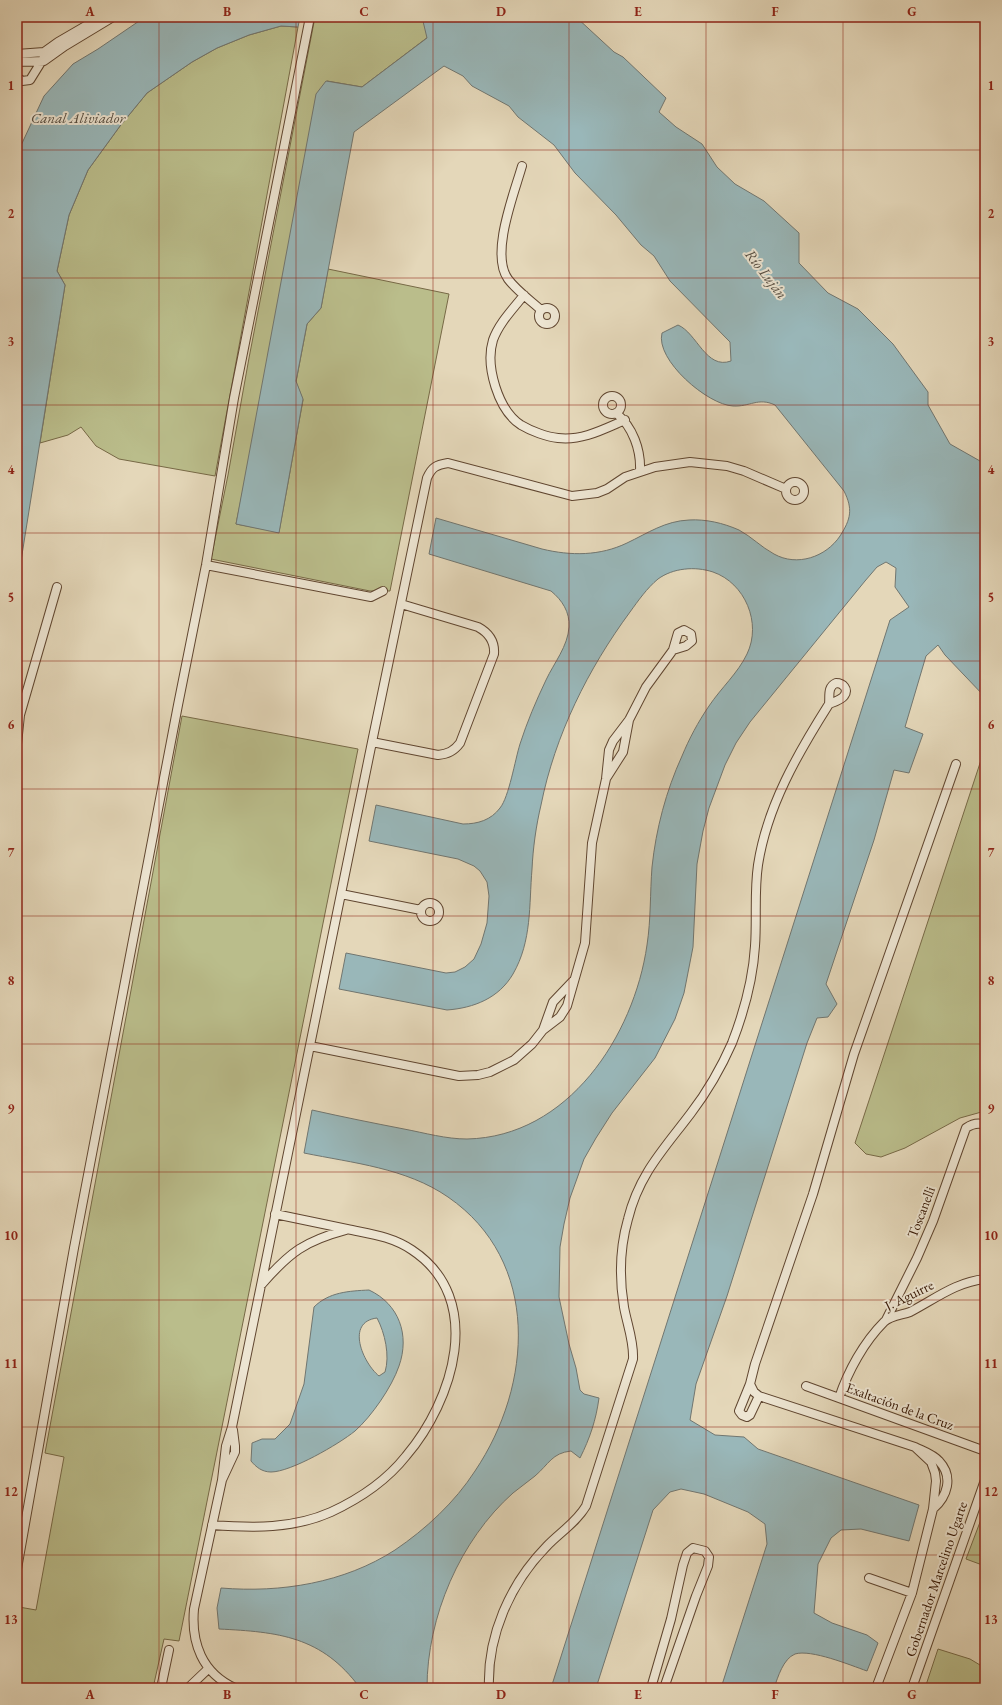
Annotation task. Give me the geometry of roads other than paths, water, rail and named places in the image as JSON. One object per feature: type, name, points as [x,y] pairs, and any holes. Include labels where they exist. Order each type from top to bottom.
[{"type":"street","points":[[17,62],[42,57],[101,17]]},
{"type":"street","points":[[17,1569],[74,1248],[206,565],[234,398],[310,17]]},
{"type":"street","points":[[17,54],[50,58],[65,46],[110,18]]},
{"type":"street","points":[[17,77],[22,81],[30,80],[42,57]]},
{"type":"street","points":[[522,166],[502,238],[500,254],[502,268],[508,278],[541,310]]},
{"type":"street","points":[[524,295],[501,325],[493,340],[491,372],[497,391],[507,411],[520,425],[536,432],[559,438],[584,436],[625,420]]},
{"type":"street","points":[[616,413],[625,420],[635,440],[641,457],[640,471]]},
{"type":"street","points":[[235,1688],[221,1680],[208,1669],[197,1647],[193,1630],[194,1609],[222,1480],[235,1452],[236,1446],[232,1427],[427,478],[431,470],[436,465],[448,463],[572,496],[585,496],[602,491],[625,477],[640,471],[672,464],[690,462],[707,463],[744,471],[786,489]]},
{"type":"street","points":[[206,565],[371,597],[383,591]]},
{"type":"street","points":[[17,744],[20,715],[57,587]]},
{"type":"street","points":[[372,742],[438,755],[454,750],[460,743],[494,654],[494,642],[486,631],[478,627],[401,604]]},
{"type":"street","points":[[310,1046],[448,1074],[469,1076],[490,1072],[509,1062],[532,1044],[543,1030],[564,1012],[569,1000],[573,981],[585,943],[592,843],[606,779],[609,750],[629,720],[650,681],[673,650]]},
{"type":"street","points":[[489,1688],[490,1661],[494,1638],[512,1594],[521,1578],[543,1550],[578,1519],[586,1506],[634,1359],[632,1340],[624,1306],[621,1275],[621,1258],[628,1218],[637,1192],[647,1170],[701,1100],[717,1074],[732,1043],[747,994],[753,962],[756,932],[757,881],[764,836],[780,793],[830,704]]},
{"type":"street","points":[[606,779],[623,752],[629,720]]},
{"type":"street","points":[[759,1396],[750,1415],[746,1417],[742,1416],[739,1411],[750,1384],[755,1364],[813,1194],[854,1054],[956,764]]},
{"type":"street","points":[[341,894],[421,910]]},
{"type":"street","points":[[543,1030],[553,1002],[573,981]]},
{"type":"street","name":"Toscanelli","points":[[886,1320],[917,1258],[933,1221],[966,1128],[971,1124],[980,1123],[985,1125]]},
{"type":"street","points":[[212,1525],[243,1528],[281,1526],[331,1512],[365,1493],[395,1469],[419,1439],[436,1413],[447,1386],[455,1345],[455,1322],[453,1309],[443,1283],[424,1259],[403,1245],[377,1234],[349,1230],[275,1214]]},
{"type":"street","points":[[262,1285],[288,1257],[300,1248],[329,1235],[349,1230]]},
{"type":"street","name":"J. Aguirre","points":[[839,1398],[845,1380],[864,1348],[886,1320],[910,1312],[954,1288],[969,1282],[985,1279]]},
{"type":"street","points":[[750,1384],[754,1392],[759,1396],[915,1447],[929,1453],[939,1461],[945,1470],[947,1480],[946,1490],[941,1501],[933,1509],[912,1593],[876,1688]]},
{"type":"street","name":"Exaltación de la Cruz","points":[[806,1386],[985,1451]]},
{"type":"street","name":"Gobernador Marcelino Ugarte","points":[[912,1688],[985,1480]]},
{"type":"street","points":[[651,1688],[671,1619],[687,1553],[693,1548],[705,1551],[710,1557],[708,1566],[664,1688]]},
{"type":"street","points":[[869,1578],[912,1593]]},
{"type":"street","points":[[161,1688],[169,1650]]},
{"type":"street","points":[[188,1688],[208,1669]]},
{"type":"water","name":"Canal Aliviador","points":[[145,17],[300,17],[298,27],[281,26],[249,35],[217,48],[192,62],[147,93],[120,126],[88,170],[69,215],[57,271],[65,285],[17,586],[17,154],[44,96],[73,64]]},
{"type":"water","name":"Río Luján","points":[[422,17],[576,17],[614,52],[623,57],[666,98],[659,112],[676,127],[702,144],[717,167],[735,184],[764,201],[799,233],[799,263],[828,293],[858,309],[893,344],[928,392],[928,405],[950,444],[980,461],[985,467],[985,697],[945,655],[938,645],[926,656],[905,727],[923,734],[909,773],[894,770],[874,840],[826,984],[837,1004],[828,1017],[817,1018],[807,1043],[727,1296],[696,1384],[690,1420],[715,1435],[744,1437],[758,1449],[919,1505],[909,1541],[861,1529],[841,1530],[831,1538],[818,1564],[814,1613],[832,1623],[867,1635],[878,1643],[867,1671],[831,1658],[802,1653],[795,1654],[787,1660],[779,1674],[774,1688],[721,1688],[767,1544],[765,1524],[748,1512],[704,1494],[681,1489],[670,1492],[653,1510],[596,1688],[551,1688],[890,620],[909,607],[895,587],[896,568],[886,562],[877,567],[865,581],[750,722],[736,743],[725,765],[709,808],[703,831],[697,864],[693,947],[684,993],[675,1019],[655,1058],[612,1113],[596,1138],[584,1159],[570,1198],[560,1247],[559,1297],[580,1390],[584,1394],[599,1398],[592,1429],[580,1458],[571,1451],[559,1454],[535,1476],[513,1493],[494,1512],[477,1533],[462,1557],[440,1607],[433,1634],[427,1688],[360,1688],[330,1657],[314,1647],[280,1635],[219,1629],[217,1608],[221,1588],[266,1589],[289,1587],[333,1578],[355,1571],[395,1550],[429,1524],[449,1504],[467,1482],[475,1471],[494,1437],[508,1401],[516,1363],[518,1326],[513,1289],[500,1255],[478,1224],[448,1197],[415,1179],[379,1168],[304,1153],[312,1110],[436,1136],[467,1139],[503,1134],[536,1121],[565,1101],[590,1075],[611,1046],[628,1013],[640,979],[647,945],[654,853],[662,810],[676,769],[697,724],[714,699],[739,668],[747,654],[751,642],[753,630],[748,606],[734,585],[724,577],[706,570],[684,569],[670,572],[658,579],[646,590],[636,603],[600,656],[564,728],[547,779],[535,837],[527,936],[519,961],[513,974],[507,982],[501,989],[485,1000],[467,1007],[447,1010],[339,989],[346,953],[446,973],[455,972],[465,967],[474,959],[481,944],[487,923],[489,896],[487,882],[480,871],[474,866],[458,859],[369,841],[376,805],[463,824],[474,823],[493,816],[500,808],[506,796],[520,744],[532,712],[546,680],[563,648],[568,634],[569,622],[567,611],[559,598],[551,591],[429,554],[436,518],[542,549],[575,554],[585,554],[617,547],[664,525],[680,521],[702,520],[721,523],[739,530],[769,551],[783,558],[801,560],[810,558],[827,550],[844,530],[850,514],[849,503],[844,491],[775,405],[764,402],[739,406],[722,404],[698,390],[675,368],[667,356],[662,344],[662,333],[678,325],[691,335],[708,356],[715,360],[722,362],[731,361],[730,342],[670,281],[654,256],[641,245],[616,215],[575,173],[554,145],[518,117],[509,106],[472,86],[463,76],[444,66],[354,132],[321,308],[307,324],[296,381],[303,399],[279,533],[236,524],[316,94],[326,81],[362,87],[427,38]]},
{"type":"water","points":[[369,1290],[388,1303],[395,1312],[402,1332],[402,1354],[396,1374],[391,1383],[368,1418],[355,1431],[338,1443],[302,1462],[280,1471],[271,1472],[260,1469],[251,1461],[252,1443],[262,1439],[275,1439],[290,1424],[304,1384],[314,1307],[326,1298],[333,1295]],"holes":[[[377,1318],[386,1345],[387,1359],[385,1372],[379,1376],[367,1362],[360,1344],[359,1335],[362,1327],[367,1321]]]}]
